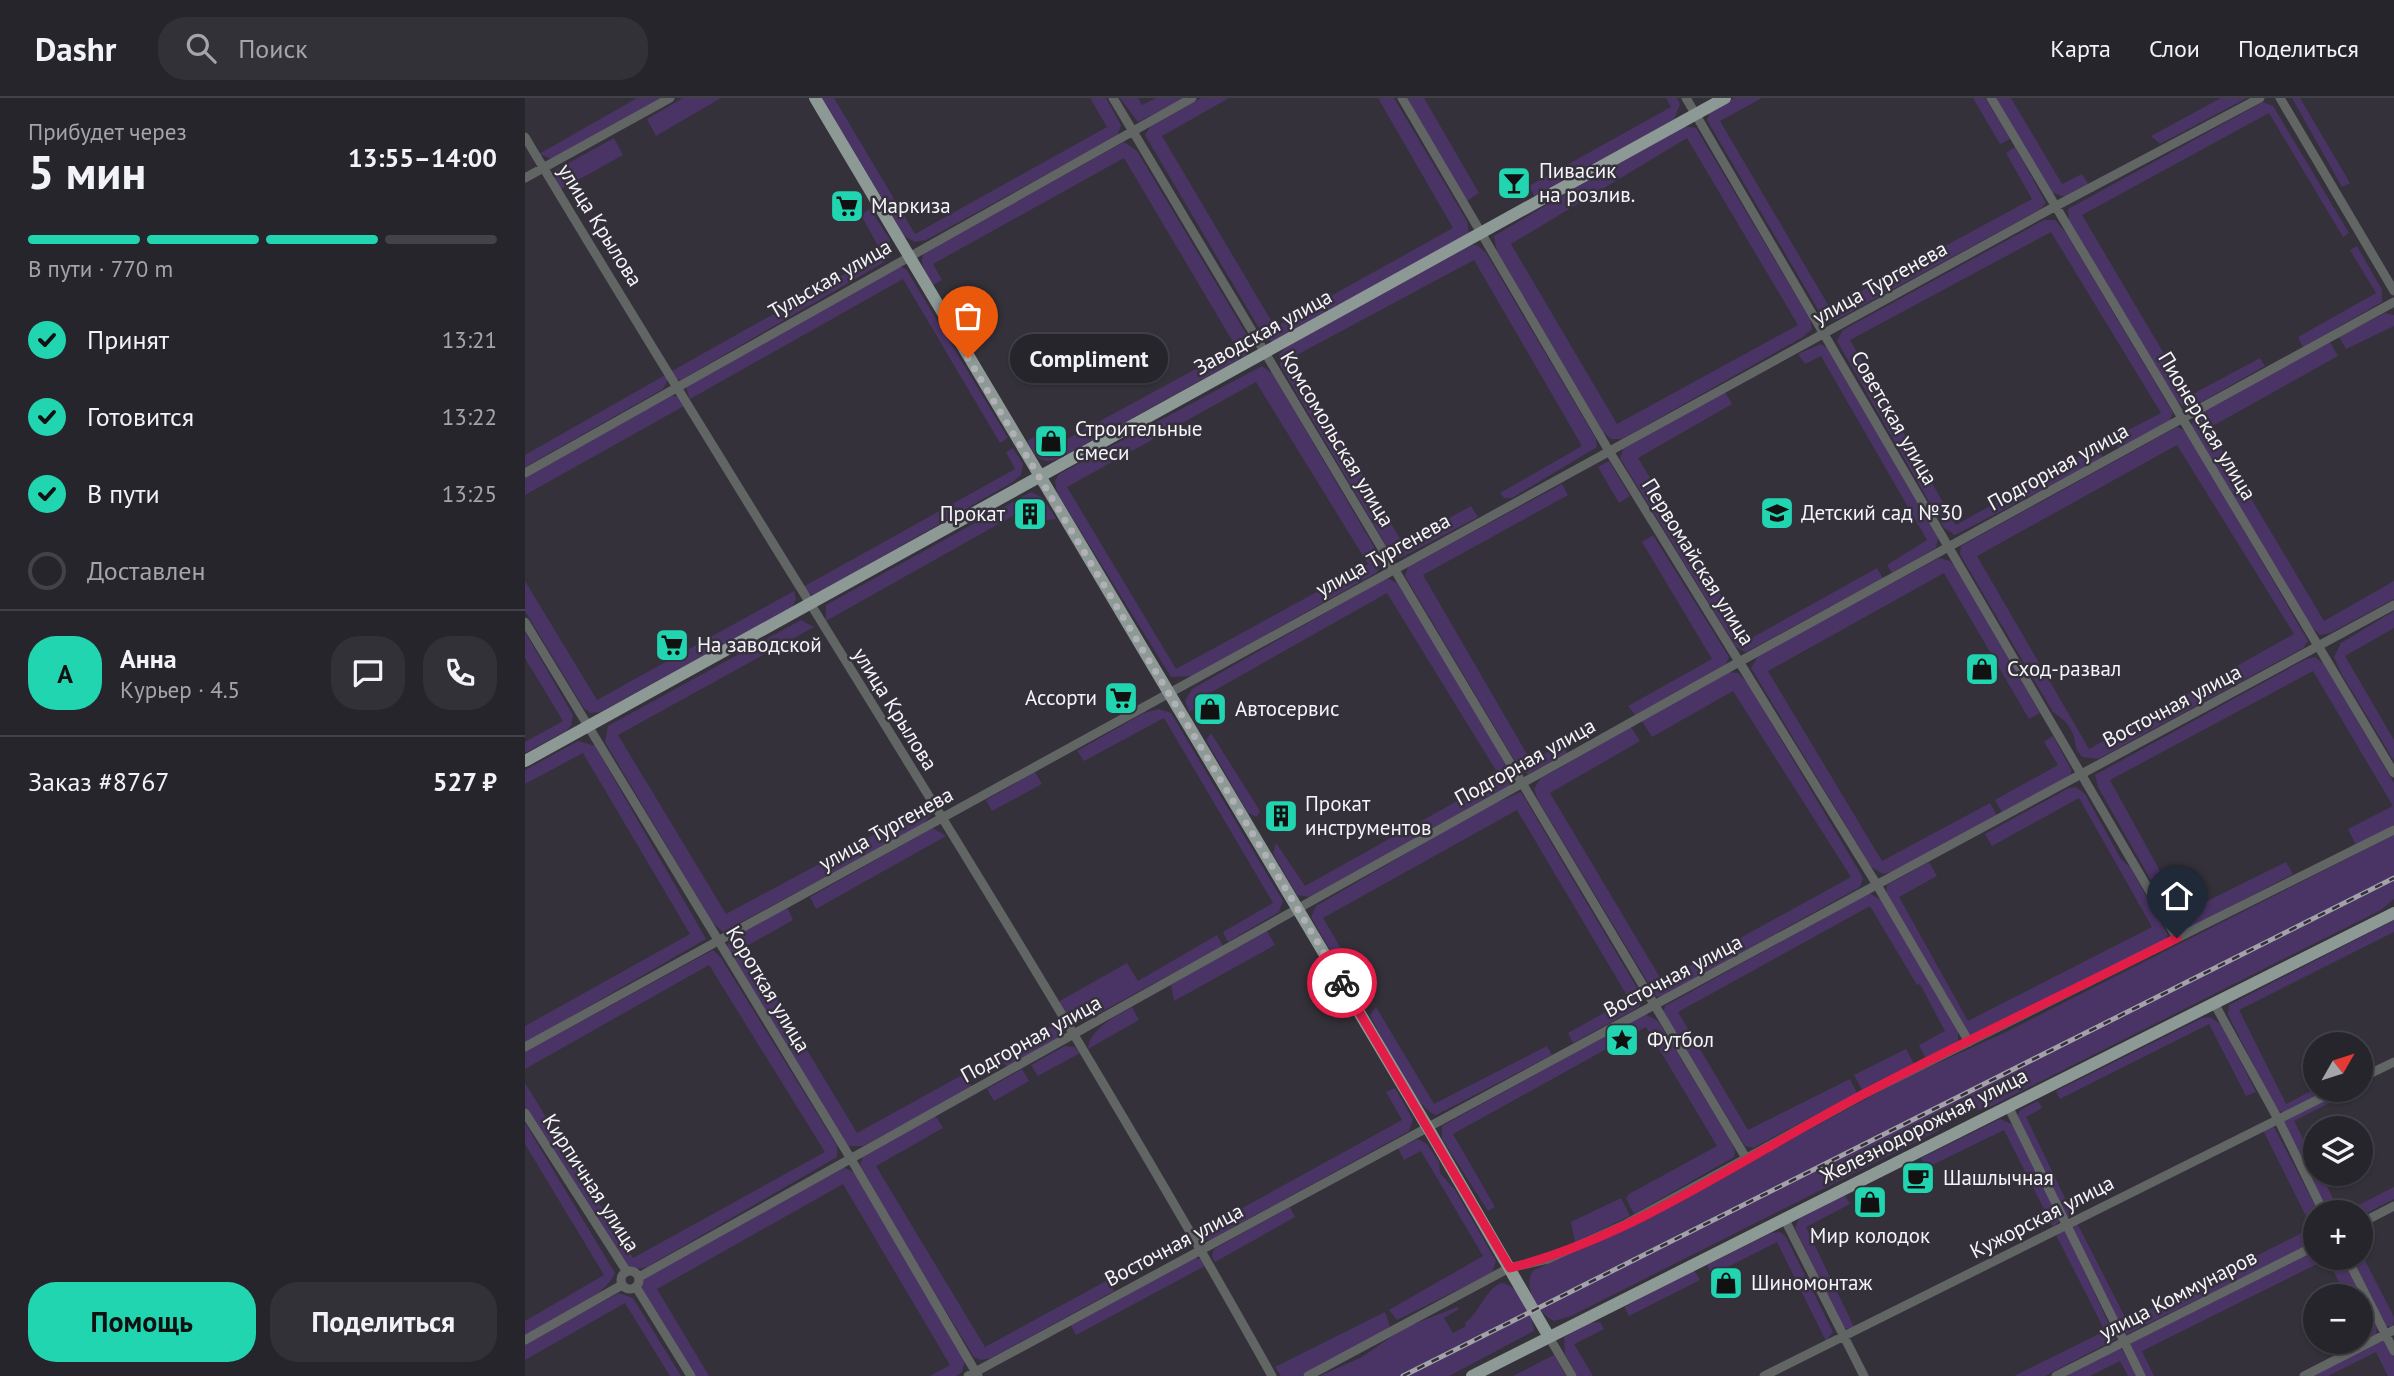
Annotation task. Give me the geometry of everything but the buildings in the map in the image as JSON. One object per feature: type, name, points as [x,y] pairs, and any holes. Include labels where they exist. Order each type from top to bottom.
[{"type":"main road","points":[[815,98],[1428,1128],[1549,1337]]},
{"type":"main road","name":"Заводская улица","points":[[525,761],[810,606],[1725,98]]},
{"type":"main road","name":"Железнодорожная улица","points":[[1472,1376],[2394,914]]},
{"type":"street","points":[[525,178],[670,98]]},
{"type":"street","name":"Комсомольская улица","points":[[1113,98],[1746,1158]]},
{"type":"street","name":"Тульская улица","points":[[525,473],[907,255],[1192,98]]},
{"type":"street","name":"Первомайская улица","points":[[1402,98],[1609,451],[1877,885],[1969,1042]]},
{"type":"street","name":"Советская улица","points":[[1686,98],[2177,938]]},
{"type":"street","name":"Пионерская улица","points":[[1991,98],[2394,773]]},
{"type":"street","name":"улица Тургенева","points":[[525,1047],[2056,206],[2260,98]]},
{"type":"street","points":[[2280,98],[2394,291]]},
{"type":"street","name":"улица Крылова","points":[[525,137],[1073,1036],[1202,1250],[1272,1376]]},
{"type":"street","name":"Подгорная улица","points":[[639,1277],[1739,662],[2394,302]]},
{"type":"street","name":"Восточная улица","points":[[974,1375],[2394,605]]},
{"type":"street","name":"Короткая улица","points":[[525,622],[851,1159],[974,1375]]},
{"type":"street","points":[[1308,1376],[1510,1268],[1548,1258],[1626,1224],[1862,1095],[2394,830]]},
{"type":"street","points":[[2214,1003],[2278,1119],[2318,1200]]},
{"type":"street","points":[[2373,1073],[2394,1062]]},
{"type":"street","name":"Кужорская улица","points":[[1764,1376],[2313,1102]]},
{"type":"street","points":[[2008,1106],[2141,1376]]},
{"type":"street","name":"Кирпичная улица","points":[[525,1113],[627,1272]]},
{"type":"street","points":[[2373,1217],[2394,1206]]},
{"type":"street","points":[[1784,1218],[1864,1376]]},
{"type":"street","name":"улица Коммунаров","points":[[2056,1376],[2303,1251]]},
{"type":"street","points":[[2354,1270],[2390,1332],[2394,1351]]},
{"type":"street","points":[[627,1272],[633,1272],[639,1277],[636,1287],[630,1290],[622,1285],[621,1279],[627,1272]]},
{"type":"street","points":[[525,1340],[622,1285]]},
{"type":"street","points":[[636,1287],[691,1376]]},
{"type":"street","points":[[2304,1376],[2390,1332]]},
{"type":"street","points":[[1549,1337],[1572,1376]]},
{"type":"shaded area","points":[[637,98],[662,98],[552,159],[539,154]]},
{"type":"shaded area","points":[[683,98],[721,98],[656,136],[647,119]]},
{"type":"shaded area","points":[[822,98],[834,98],[915,234],[1107,127],[1090,98],[1106,98],[1121,125],[1117,136],[926,240],[915,242],[904,236]]},
{"type":"shaded area","points":[[1120,98],[1138,98],[1142,105],[1156,98],[1186,98],[1138,122]]},
{"type":"shaded area","points":[[1201,98],[1229,98],[1162,136],[1275,327],[1453,228],[1378,98],[1394,98],[1467,221],[1469,235],[1274,341],[1266,340],[1145,135],[1151,126]]},
{"type":"shaded area","points":[[1407,98],[1424,98],[1479,193],[1467,201]]},
{"type":"shaded area","points":[[1666,98],[1677,98],[1680,104],[1674,119],[1536,199],[1529,186],[1671,107]]},
{"type":"shaded area","points":[[1734,98],[1762,98],[1720,121],[1830,308],[2032,199],[2006,153],[2015,147],[2046,203],[2039,210],[1838,319],[1830,320],[1820,313],[1707,120],[1710,111]]},
{"type":"shaded area","points":[[1973,98],[1985,98],[2010,139],[2000,144]]},
{"type":"shaded area","points":[[1995,98],[2011,98],[2062,184],[2082,174],[2089,185],[2065,197],[2051,192]]},
{"type":"shaded area","points":[[2221,98],[2247,98],[2160,144],[2151,136]]},
{"type":"shaded area","points":[[2292,98],[2300,98],[2350,183],[2342,187]]},
{"type":"shaded area","points":[[2263,102],[2273,106],[2349,233],[2343,237],[2269,113],[2082,215],[2189,396],[2260,358],[2265,366],[2189,409],[2171,394],[2069,222],[2068,209]]},
{"type":"shaded area","points":[[1681,126],[1696,128],[1810,319],[1812,329],[1803,337],[1622,439],[1611,439],[1603,432],[1497,251],[1494,236]],"holes":[[[1687,138],[1798,325],[1617,424],[1511,244]]]},
{"type":"shaded area","points":[[614,138],[623,155],[560,190],[554,181],[556,170]]},
{"type":"shaded area","points":[[1124,142],[1137,151],[1250,340],[1250,353],[1058,459],[1042,460],[1027,441],[1036,436],[1045,451],[1236,347],[1124,158],[933,264],[942,280],[933,285],[924,268],[923,256],[925,252]]},
{"type":"shaded area","points":[[870,209],[889,238],[892,252],[886,261],[681,380],[677,379],[672,371],[882,253],[861,215]]},
{"type":"shaded area","points":[[2044,220],[2055,220],[2066,233],[2173,413],[2169,421],[2119,449],[2113,438],[2161,413],[2051,232],[1850,340],[1956,525],[2098,448],[2103,458],[1955,535],[1944,528],[1837,341],[1843,330]]},
{"type":"shaded area","points":[[1472,245],[1477,245],[1486,253],[1596,439],[1597,447],[1512,498],[1504,498],[1500,493],[1582,446],[1474,260],[1293,357],[1403,544],[1471,506],[1478,517],[1400,558],[1390,552],[1280,365],[1279,355],[1285,348]]},
{"type":"shaded area","points":[[2357,246],[2382,290],[2382,302],[2303,347],[2298,337],[2376,293],[2350,250]]},
{"type":"shaded area","points":[[899,266],[906,269],[1008,438],[1000,443],[903,279],[690,399],[686,388],[689,383]]},
{"type":"shaded area","points":[[2385,313],[2394,315],[2394,326],[2346,349],[2339,337]]},
{"type":"shaded area","points":[[2330,342],[2338,356],[2209,428],[2324,621],[2394,581],[2394,599],[2330,633],[2320,635],[2309,624],[2191,425],[2196,415]]},
{"type":"shaded area","points":[[1821,344],[1827,348],[1938,538],[1936,548],[1892,573],[1887,565],[1927,540],[1821,356],[1805,364],[1798,354]]},
{"type":"shaded area","points":[[1262,366],[1272,373],[1380,557],[1381,566],[1376,573],[1192,676],[1171,677],[1057,493],[1055,481],[1059,474]],"holes":[[[1256,382],[1368,564],[1176,669],[1067,487]]]},
{"type":"shaded area","points":[[667,374],[668,380],[663,389],[525,467],[525,455]]},
{"type":"shaded area","points":[[1725,392],[1732,404],[1638,458],[1748,640],[1877,568],[1883,578],[1746,652],[1736,647],[1620,458],[1623,449]]},
{"type":"shaded area","points":[[670,395],[678,397],[684,406],[525,495],[525,478]]},
{"type":"shaded area","points":[[2177,427],[2186,431],[2308,641],[2303,648],[2098,759],[2083,757],[2076,748],[2070,728],[2053,712],[1965,563],[1960,554],[1961,546]],"holes":[[[2177,445],[2294,634],[2089,749],[1977,556]]]},
{"type":"shaded area","points":[[1013,448],[1023,464],[1021,475],[1013,482],[818,593],[812,595],[803,587],[1015,469],[1006,452]]},
{"type":"shaded area","points":[[1609,461],[1630,496],[1619,503],[1598,467]]},
{"type":"shaded area","points":[[1562,484],[1568,495],[1423,575],[1531,761],[1562,744],[1567,753],[1528,774],[1519,768],[1405,576],[1408,567]]},
{"type":"shaded area","points":[[1031,492],[1043,498],[1056,519],[1046,520],[1036,503],[826,621],[826,605]]},
{"type":"shaded area","points":[[1653,535],[1729,657],[1726,664],[1635,715],[1628,706],[1712,659],[1642,542]]},
{"type":"shaded area","points":[[1939,558],[1950,561],[1955,567],[2040,713],[2029,719],[1944,573],[1768,671],[1882,861],[1990,803],[1999,819],[1883,874],[1871,867],[1751,668],[1759,655]]},
{"type":"shaded area","points":[[1387,578],[1397,583],[1514,774],[1512,784],[1310,897],[1297,895],[1273,853],[1276,843],[1305,886],[1500,777],[1387,593],[1194,702],[1197,708],[1189,712],[1185,701],[1192,689]]},
{"type":"shaded area","points":[[525,581],[597,700],[794,591],[796,599],[792,607],[600,712],[590,713],[583,707],[525,611]]},
{"type":"shaded area","points":[[2394,611],[2394,628],[2345,656],[2394,740],[2394,761],[2334,657],[2341,643]]},
{"type":"shaded area","points":[[801,620],[814,627],[618,735],[726,914],[927,806],[930,816],[923,824],[723,932],[712,922],[605,742],[608,726]]},
{"type":"shaded area","points":[[525,632],[573,715],[571,726],[566,731],[525,753],[525,742],[563,721],[525,658]]},
{"type":"shaded area","points":[[2315,657],[2324,664],[2394,783],[2394,825],[2356,845],[2348,829],[2393,806],[2313,671],[2110,780],[2183,913],[2286,862],[2293,874],[2195,925],[2186,926],[2173,919],[2098,787],[2095,775],[2306,659]]},
{"type":"shaded area","points":[[1729,672],[1738,673],[1747,682],[1863,878],[1860,887],[1661,997],[1656,996],[1538,800],[1534,789],[1540,779],[1631,727],[1640,741],[1550,793],[1662,981],[1851,877],[1733,691],[1652,737],[1642,721]]},
{"type":"shaded area","points":[[1159,709],[1171,713],[1283,901],[1279,912],[1228,942],[1223,932],[1273,903],[1164,718],[1084,761],[1077,751],[1144,713]]},
{"type":"shaded area","points":[[1211,733],[1260,811],[1257,817],[1248,813],[1206,740]]},
{"type":"shaded area","points":[[2053,736],[2071,769],[2071,774],[2004,816],[1995,800],[2058,765],[2044,742]]},
{"type":"shaded area","points":[[578,741],[595,746],[706,939],[525,1043],[525,1026],[690,934],[583,753],[525,784],[525,770]]},
{"type":"shaded area","points":[[1035,772],[1042,784],[992,811],[986,800]]},
{"type":"shaded area","points":[[2076,787],[2085,794],[2168,935],[2165,940],[1970,1039],[1886,894],[1887,885],[1929,862],[1937,876],[1899,897],[1968,1021],[2152,927],[2079,798],[1992,846],[1985,834],[2067,789]]},
{"type":"shaded area","points":[[1521,792],[1643,998],[1639,1007],[1573,1043],[1568,1033],[1629,999],[1517,810],[1323,918],[1349,962],[1340,967],[1311,917],[1316,906],[1486,807]]},
{"type":"shaded area","points":[[933,828],[946,836],[816,909],[810,897]]},
{"type":"shaded area","points":[[2394,835],[2394,899],[2381,910],[1990,1107],[1949,1120],[1938,1131],[1571,1316],[1554,1321],[1542,1312],[1533,1298],[1529,1283],[1534,1270],[1613,1235],[1907,1077],[2006,1032]]},
{"type":"shaded area","points":[[1869,893],[1881,900],[1958,1031],[1958,1041],[1927,1061],[1919,1045],[1945,1031],[1920,984],[1917,985],[1870,906],[1678,1012],[1748,1130],[1850,1079],[1857,1093],[1753,1148],[1745,1146],[1663,1012],[1665,1006]]},
{"type":"shaded area","points":[[787,907],[793,920],[745,947],[857,1133],[964,1074],[972,1087],[863,1146],[848,1146],[726,948],[731,938]]},
{"type":"shaded area","points":[[2394,920],[2394,932],[2239,1010],[2286,1104],[2303,1095],[2304,1102],[2284,1112],[2277,1111],[2228,1015],[2229,1005]]},
{"type":"shaded area","points":[[1267,931],[1275,945],[1174,1001],[1171,984]]},
{"type":"shaded area","points":[[1217,935],[1223,946],[1086,1020],[1070,1019],[1058,1002],[1127,963],[1138,981]]},
{"type":"shaded area","points":[[713,950],[721,958],[837,1146],[837,1157],[647,1267],[627,1271],[525,1106],[525,1083],[633,1258],[825,1152],[709,965],[525,1069],[525,1052]]},
{"type":"shaded area","points":[[1132,1007],[1139,1020],[1088,1049],[1098,1029]]},
{"type":"shaded area","points":[[1376,1007],[1434,1104],[1547,1046],[1552,1055],[1436,1115],[1418,1100],[1390,1054],[1370,1015]]},
{"type":"shaded area","points":[[1645,1014],[1658,1021],[1730,1140],[1735,1151],[1734,1157],[1634,1214],[1626,1198],[1629,1194],[1717,1146],[1646,1027],[1453,1134],[1495,1207],[1488,1211],[1442,1139],[1442,1126]]},
{"type":"shaded area","points":[[2210,1017],[2222,1025],[2256,1092],[2246,1096],[2209,1024],[2060,1099],[2056,1091],[2202,1018]]},
{"type":"shaded area","points":[[1061,1021],[1060,1037],[1007,1067],[998,1056]]},
{"type":"shaded area","points":[[1065,1046],[1074,1047],[1080,1053],[1038,1076],[1031,1065]]},
{"type":"shaded area","points":[[1906,1049],[1914,1064],[1862,1090],[1854,1075]]},
{"type":"shaded area","points":[[1022,1069],[1029,1081],[994,1101],[987,1089]]},
{"type":"shaded area","points":[[1395,1088],[1413,1120],[1409,1131],[1210,1240],[1201,1239],[1197,1233],[1402,1120],[1386,1092]]},
{"type":"shaded area","points":[[2038,1101],[2042,1108],[2026,1117],[2074,1217],[2067,1217],[2017,1117],[2020,1110]]},
{"type":"shaded area","points":[[2319,1102],[2331,1102],[2294,1121],[2303,1139],[2303,1162],[2282,1121]]},
{"type":"shaded area","points":[[935,1115],[943,1128],[876,1166],[985,1347],[1108,1280],[1114,1291],[991,1358],[981,1360],[974,1357],[905,1245],[860,1165],[863,1156]]},
{"type":"shaded area","points":[[2000,1119],[2014,1125],[2060,1220],[2053,1227],[2004,1130],[1926,1168],[1921,1158]]},
{"type":"shaded area","points":[[525,1123],[615,1273],[589,1300],[525,1336],[525,1321],[604,1275],[525,1144]]},
{"type":"shaded area","points":[[2274,1127],[2312,1200],[2303,1200],[2303,1210],[2263,1130]]},
{"type":"shaded area","points":[[1418,1139],[1427,1144],[1439,1162],[1440,1173],[1455,1190],[1496,1261],[1492,1273],[1397,1320],[1389,1310],[1483,1256],[1421,1151],[1404,1160],[1398,1148]]},
{"type":"shaded area","points":[[842,1167],[854,1172],[965,1361],[962,1372],[956,1376],[930,1376],[950,1365],[843,1184],[657,1289],[709,1376],[692,1376],[641,1291],[643,1279]]},
{"type":"shaded area","points":[[2315,1186],[2327,1186],[2334,1200],[2322,1200]]},
{"type":"shaded area","points":[[2394,1187],[2394,1199],[2373,1210],[2373,1200],[2368,1200]]},
{"type":"shaded area","points":[[1845,1195],[1850,1204],[1806,1227],[1854,1327],[1847,1329],[1843,1327],[1795,1228],[1799,1219]]},
{"type":"shaded area","points":[[1621,1198],[1630,1216],[1575,1242],[1571,1222]]},
{"type":"shaded area","points":[[1290,1207],[1295,1217],[1215,1262],[1212,1256],[1214,1249]]},
{"type":"shaded area","points":[[2077,1223],[2127,1321],[2303,1233],[2303,1248],[2125,1335],[2070,1226]]},
{"type":"shaded area","points":[[2065,1230],[2116,1339],[2045,1376],[2014,1376],[2105,1331],[2056,1235]]},
{"type":"shaded area","points":[[1780,1232],[1786,1237],[1833,1332],[1826,1341],[1777,1242],[1712,1275],[1707,1265],[1771,1233]]},
{"type":"shaded area","points":[[2303,1255],[2305,1270],[2142,1351],[2154,1376],[2145,1376],[2131,1343]]},
{"type":"shaded area","points":[[1194,1258],[1201,1259],[1205,1266],[1076,1335],[1071,1325]]},
{"type":"shaded area","points":[[1694,1270],[1700,1280],[1629,1316],[1624,1307]]},
{"type":"shaded area","points":[[2333,1270],[2348,1270],[2355,1284],[2340,1284]]},
{"type":"shaded area","points":[[2358,1270],[2370,1270],[2394,1317],[2393,1326],[2386,1326],[2373,1300],[2373,1284],[2365,1284]]},
{"type":"shaded area","points":[[1501,1283],[1519,1294],[1531,1317],[1534,1331],[1449,1376],[1320,1376],[1362,1357],[1404,1328],[1457,1307],[1459,1309],[1444,1318],[1453,1333],[1466,1326],[1465,1323],[1495,1286]]},
{"type":"shaded area","points":[[619,1293],[633,1298],[681,1376],[670,1376],[625,1303],[525,1360],[525,1343]]},
{"type":"shaded area","points":[[1385,1312],[1390,1326],[1386,1330],[1302,1376],[1281,1376],[1275,1367]]},
{"type":"shaded area","points":[[2373,1319],[2377,1327],[2373,1336]]},
{"type":"shaded area","points":[[1600,1322],[1604,1329],[1574,1344],[1593,1376],[1577,1376],[1565,1354],[1564,1337],[1589,1323]]},
{"type":"shaded area","points":[[2385,1340],[2394,1357],[2394,1376],[2388,1376],[2376,1352],[2373,1354],[2373,1345]]},
{"type":"shaded area","points":[[2121,1348],[2137,1376],[2128,1376],[2120,1361],[2090,1376],[2062,1376]]},
{"type":"shaded area","points":[[2354,1354],[2372,1354],[2328,1376],[2306,1376]]},
{"type":"shaded area","points":[[1554,1355],[1566,1376],[1513,1376]]},
{"type":"railway","points":[[1403,1376],[2394,878]]},
{"type":"way so far","points":[[968,358],[1342,983]]},
{"type":"place","name":"Пивасик на розлив.","points":[[1514,183]]},
{"type":"place","name":"Маркиза","points":[[847,206]]},
{"type":"place","name":"Compliment","points":[[968,358]]},
{"type":"place","name":"Строительные смеси","points":[[1051,441]]},
{"type":"place","name":"Детский сад №30","points":[[1777,513]]},
{"type":"place","name":"Прокат","points":[[1030,514]]},
{"type":"place","name":"На заводской","points":[[672,645]]},
{"type":"place","name":"Сход-развал","points":[[1982,669]]},
{"type":"place","name":"Ассорти","points":[[1121,698]]},
{"type":"place","name":"Автосервис","points":[[1210,709]]},
{"type":"place","name":"Прокат инструментов","points":[[1281,816]]},
{"type":"place","name":"Футбол","points":[[1622,1040]]},
{"type":"place","name":"Шашлычная","points":[[1918,1178]]},
{"type":"place","name":"Мир колодок","points":[[1870,1202]]},
{"type":"place","name":"Шиномонтаж","points":[[1726,1283]]},
{"type":"route","points":[[1342,983],[1510,1268],[1548,1258],[1626,1224],[1862,1095],[2177,938]]}]
